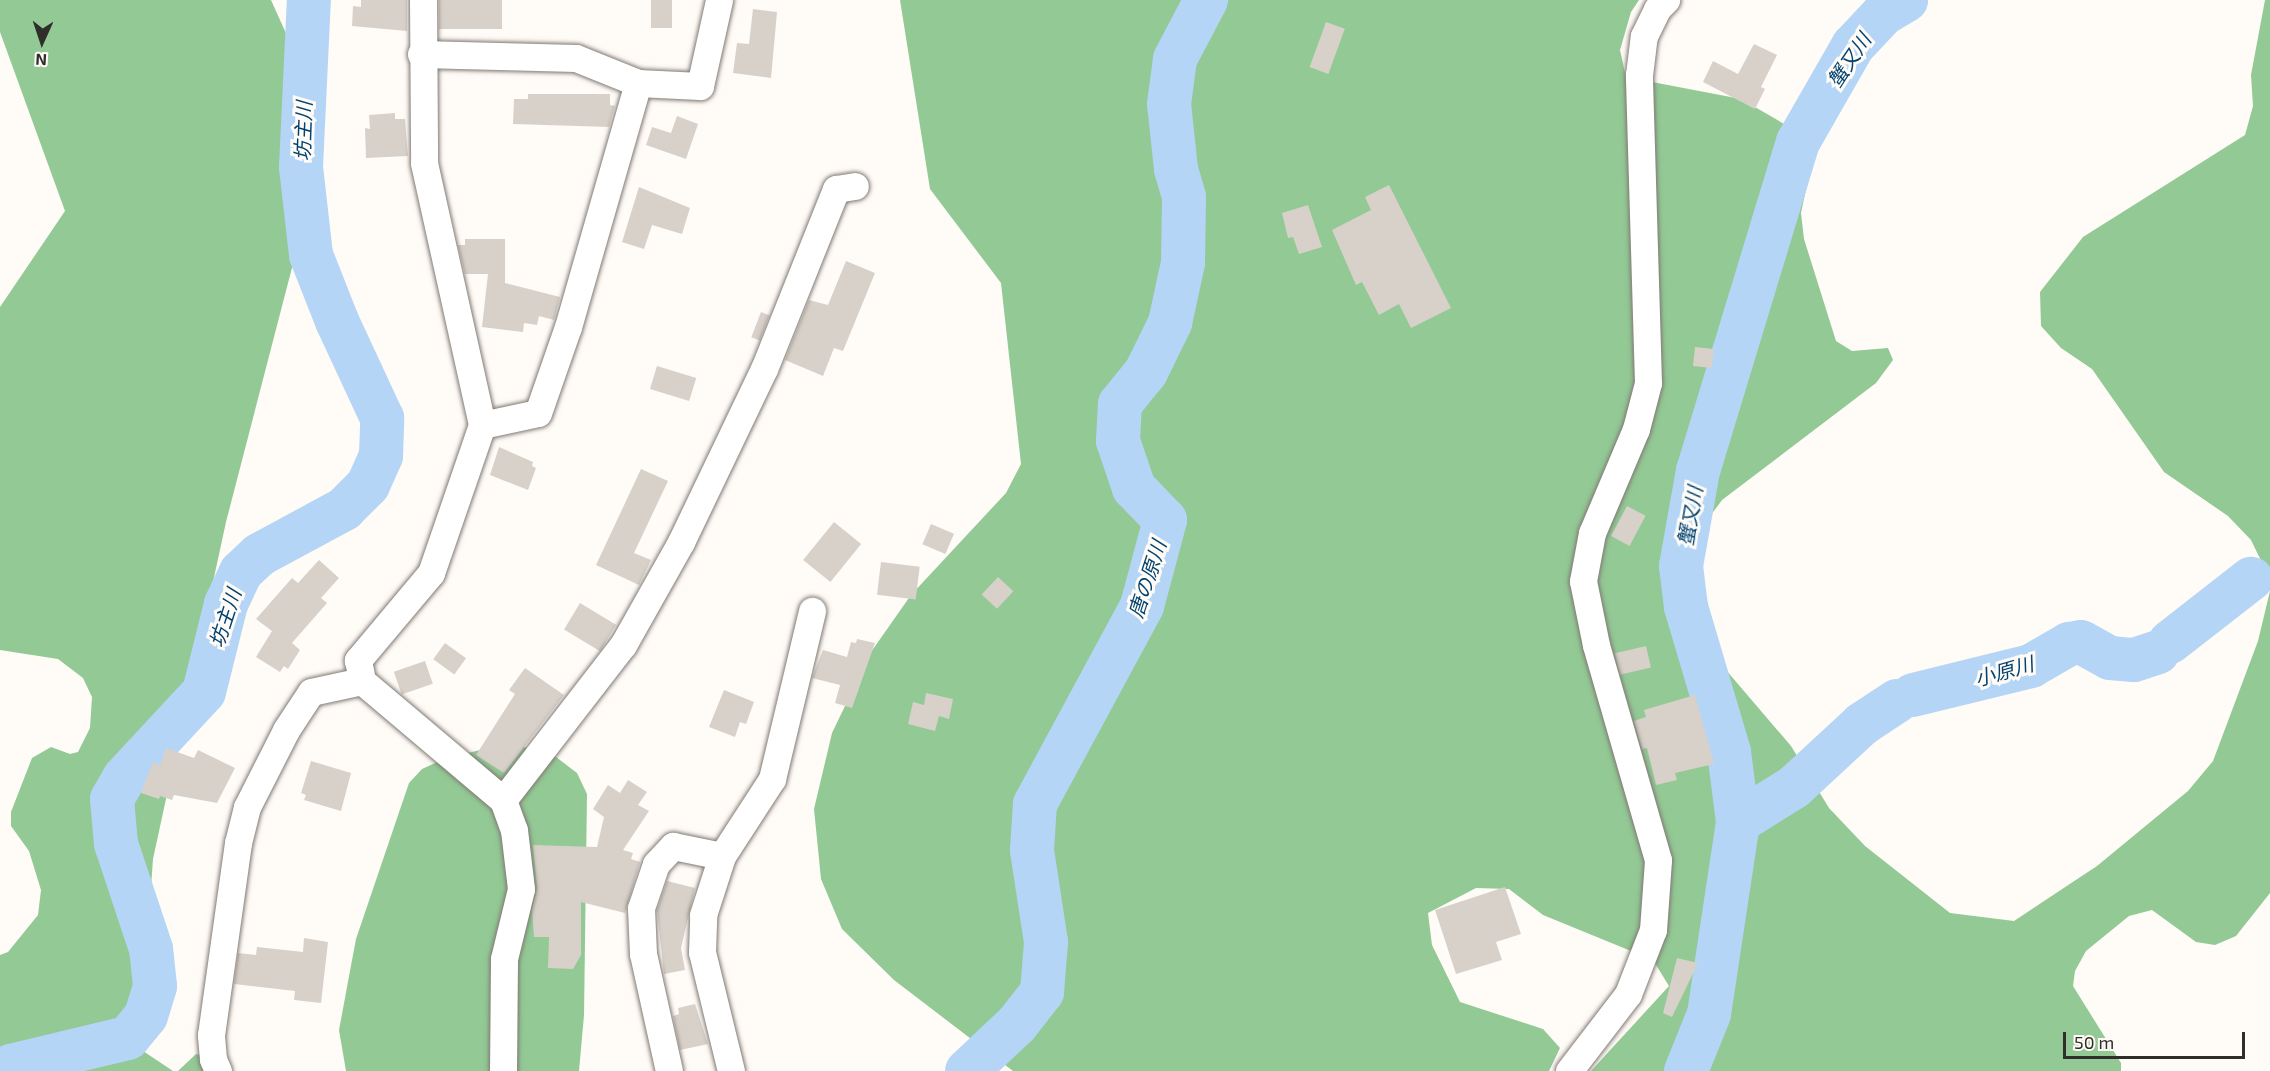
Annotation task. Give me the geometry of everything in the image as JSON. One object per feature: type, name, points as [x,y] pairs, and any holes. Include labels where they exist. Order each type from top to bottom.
[{"type":"street","points":[[423,0],[421,54],[424,163],[482,425],[431,573],[358,660],[362,681],[503,800],[514,830],[520,889],[504,959],[503,1071]]},
{"type":"street","points":[[421,54],[576,58],[638,84],[700,86],[719,0]]},
{"type":"street","points":[[1569,1071],[1628,994],[1653,930],[1658,860],[1596,645],[1583,581],[1592,533],[1636,429],[1648,383],[1639,75],[1644,36],[1657,9],[1666,0]]},
{"type":"street","points":[[482,425],[538,413],[568,327],[638,84]]},
{"type":"street","points":[[503,800],[623,645],[681,542],[764,369],[836,189],[855,186]]},
{"type":"street","points":[[731,1071],[702,952],[703,915],[722,856],[772,779],[812,611]]},
{"type":"street","points":[[218,1071],[211,1035],[238,843],[247,807],[310,692],[362,681]]},
{"type":"street","points":[[669,1071],[643,954],[641,908],[656,864],[673,846],[722,856]]},
{"type":"green space","points":[[0,0],[271,0],[298,60],[306,94],[306,165],[294,260],[226,522],[153,859],[151,887],[165,939],[166,967],[153,1022],[140,1049],[173,1071],[0,1071],[0,955],[8,952],[38,915],[41,890],[29,851],[11,826],[11,812],[32,758],[51,747],[70,754],[78,752],[90,728],[92,697],[83,678],[58,659],[0,650],[0,307],[65,211],[0,32]]},
{"type":"green space","points":[[900,0],[1639,0],[1631,12],[1620,50],[1626,77],[1741,99],[1810,139],[1813,156],[1801,213],[1804,239],[1836,341],[1852,351],[1888,348],[1893,360],[1876,383],[1722,500],[1689,545],[1687,564],[1720,663],[1791,746],[1829,808],[1865,846],[1950,913],[2014,921],[2097,866],[2188,791],[2213,761],[2258,641],[2270,591],[2270,893],[2236,936],[2215,945],[2196,942],[2152,910],[2129,916],[2086,951],[2075,971],[2073,986],[2121,1063],[2121,1071],[1591,1071],[1669,986],[1653,960],[1543,915],[1509,889],[1476,888],[1428,913],[1432,945],[1460,1002],[1543,1029],[1560,1048],[1549,1071],[1013,1071],[894,980],[842,929],[821,879],[814,809],[832,733],[871,652],[911,595],[1006,493],[1021,464],[1001,283],[930,189]]},
{"type":"green space","points":[[2265,0],[2270,0],[2270,579],[2251,540],[2228,516],[2164,472],[2092,369],[2061,348],[2041,326],[2040,292],[2083,237],[2245,135],[2253,106],[2251,75]]},
{"type":"green space","points":[[524,747],[556,757],[577,773],[587,794],[584,1015],[579,1071],[346,1071],[339,1030],[356,939],[409,783],[422,769],[444,759],[488,748]]},
{"type":"green space","points":[[196,1054],[204,1056],[209,1071],[178,1071]]},
{"type":"building","points":[[361,0],[407,0],[407,31],[352,26],[353,6],[361,7]]},
{"type":"building","points":[[439,0],[502,0],[502,29],[439,29]]},
{"type":"building","points":[[651,0],[672,0],[672,28],[651,28]]},
{"type":"building","points":[[753,9],[777,12],[771,78],[733,73],[737,43],[749,44]]},
{"type":"building","points":[[1326,22],[1345,29],[1328,74],[1310,67]]},
{"type":"building","points":[[1754,44],[1777,55],[1761,87],[1765,89],[1755,109],[1703,82],[1713,61],[1738,74]]},
{"type":"building","points":[[528,94],[610,94],[610,105],[615,106],[609,127],[513,124],[514,99],[528,99]]},
{"type":"building","points":[[395,113],[395,119],[405,119],[408,156],[366,158],[365,128],[370,129],[369,115]]},
{"type":"building","points":[[677,116],[698,124],[686,159],[646,145],[652,127],[671,133]]},
{"type":"building","points":[[1389,185],[1451,308],[1411,328],[1399,304],[1379,315],[1362,282],[1356,285],[1332,230],[1371,210],[1365,197]]},
{"type":"building","points":[[639,187],[690,208],[682,234],[652,225],[644,249],[622,242]]},
{"type":"building","points":[[1308,205],[1322,247],[1299,254],[1293,237],[1288,238],[1282,213]]},
{"type":"building","points":[[465,239],[505,239],[505,283],[560,297],[554,320],[539,316],[537,325],[524,323],[523,332],[482,327],[488,274],[465,274],[458,245],[465,245]]},
{"type":"building","points":[[846,261],[875,273],[843,351],[834,348],[823,376],[785,360],[809,300],[828,305]]},
{"type":"building","points":[[761,312],[769,315],[760,340],[751,337]]},
{"type":"building","points":[[1695,347],[1714,349],[1712,368],[1693,366]]},
{"type":"building","points":[[657,366],[696,378],[689,401],[650,389]]},
{"type":"building","points":[[499,447],[533,462],[532,466],[536,468],[528,490],[490,475]]},
{"type":"building","points":[[641,469],[668,481],[634,553],[651,560],[639,585],[596,565]]},
{"type":"building","points":[[1627,506],[1646,516],[1630,546],[1611,536]]},
{"type":"building","points":[[834,522],[861,544],[830,582],[803,560]]},
{"type":"building","points":[[931,524],[954,534],[945,554],[922,544]]},
{"type":"building","points":[[319,560],[339,578],[321,598],[327,603],[292,643],[300,650],[288,669],[284,666],[280,672],[256,657],[272,631],[256,619],[292,578],[298,583]]},
{"type":"building","points":[[881,562],[920,567],[916,600],[877,595]]},
{"type":"building","points":[[998,577],[1013,591],[997,609],[982,595]]},
{"type":"building","points":[[580,603],[616,625],[600,651],[564,630]]},
{"type":"building","points":[[857,639],[875,643],[852,708],[835,703],[840,685],[812,678],[823,650],[847,657],[851,642],[856,643]]},
{"type":"building","points":[[445,643],[466,658],[454,674],[433,659]]},
{"type":"building","points":[[1646,646],[1651,667],[1620,675],[1615,653]]},
{"type":"building","points":[[425,661],[433,684],[402,694],[394,672]]},
{"type":"building","points":[[525,668],[564,695],[504,773],[476,755],[515,694],[509,690]]},
{"type":"building","points":[[724,690],[754,702],[746,724],[740,722],[735,737],[709,727]]},
{"type":"building","points":[[926,693],[953,699],[949,719],[939,716],[935,731],[908,724],[913,702],[924,705]]},
{"type":"building","points":[[1695,695],[1714,764],[1675,773],[1677,780],[1656,785],[1647,748],[1642,749],[1634,721],[1646,717],[1644,710]]},
{"type":"building","points":[[166,748],[194,758],[198,750],[235,768],[217,803],[174,795],[172,800],[160,796],[159,799],[141,793],[153,762],[160,765]]},
{"type":"building","points":[[311,761],[351,773],[341,811],[304,800],[306,795],[301,793]]},
{"type":"building","points":[[628,780],[647,792],[638,805],[649,811],[623,850],[633,853],[631,859],[640,862],[625,913],[581,902],[581,955],[573,969],[548,968],[549,937],[534,937],[532,910],[537,888],[533,845],[597,847],[604,817],[593,809],[608,785],[620,793]]},
{"type":"building","points":[[667,881],[695,888],[681,948],[685,970],[664,974],[657,910]]},
{"type":"building","points":[[1505,887],[1521,934],[1496,942],[1502,960],[1456,974],[1435,910]]},
{"type":"building","points":[[304,938],[328,942],[321,1003],[294,1000],[295,991],[234,984],[238,953],[256,955],[257,947],[303,952]]},
{"type":"building","points":[[1677,958],[1698,963],[1672,1017],[1663,1013]]},
{"type":"building","points":[[695,1004],[708,1044],[680,1050],[673,1016],[679,1014],[678,1008]]},
{"type":"waterway","name":"坊主川","points":[[5,1071],[11,1066],[128,1038],[146,1016],[155,986],[151,949],[116,844],[112,799],[124,778],[204,692],[226,604],[241,572],[259,555],[344,509],[368,485],[381,456],[382,418],[337,321],[311,255],[301,167],[309,0]]},
{"type":"waterway","name":"唐の原川","points":[[967,1071],[1017,1024],[1042,992],[1046,942],[1032,850],[1035,804],[1142,606],[1165,520],[1134,488],[1118,441],[1120,404],[1146,372],[1170,323],[1183,263],[1184,197],[1176,169],[1169,104],[1175,59],[1206,0]]},
{"type":"waterway","name":"蟹又川","points":[[1686,1071],[1709,1014],[1738,822],[1729,752],[1686,607],[1681,566],[1698,471],[1798,142],[1853,46],[1883,14],[1906,0]]},
{"type":"waterway","name":"小原川","points":[[2170,642],[2251,579]]},
{"type":"waterway","name":"小原川","points":[[1913,695],[2031,666],[2069,644],[2081,642],[2110,658],[2134,660],[2158,652]]},
{"type":"waterway","name":"小原川","points":[[1738,822],[1794,787],[1862,724],[1897,701]]}]
